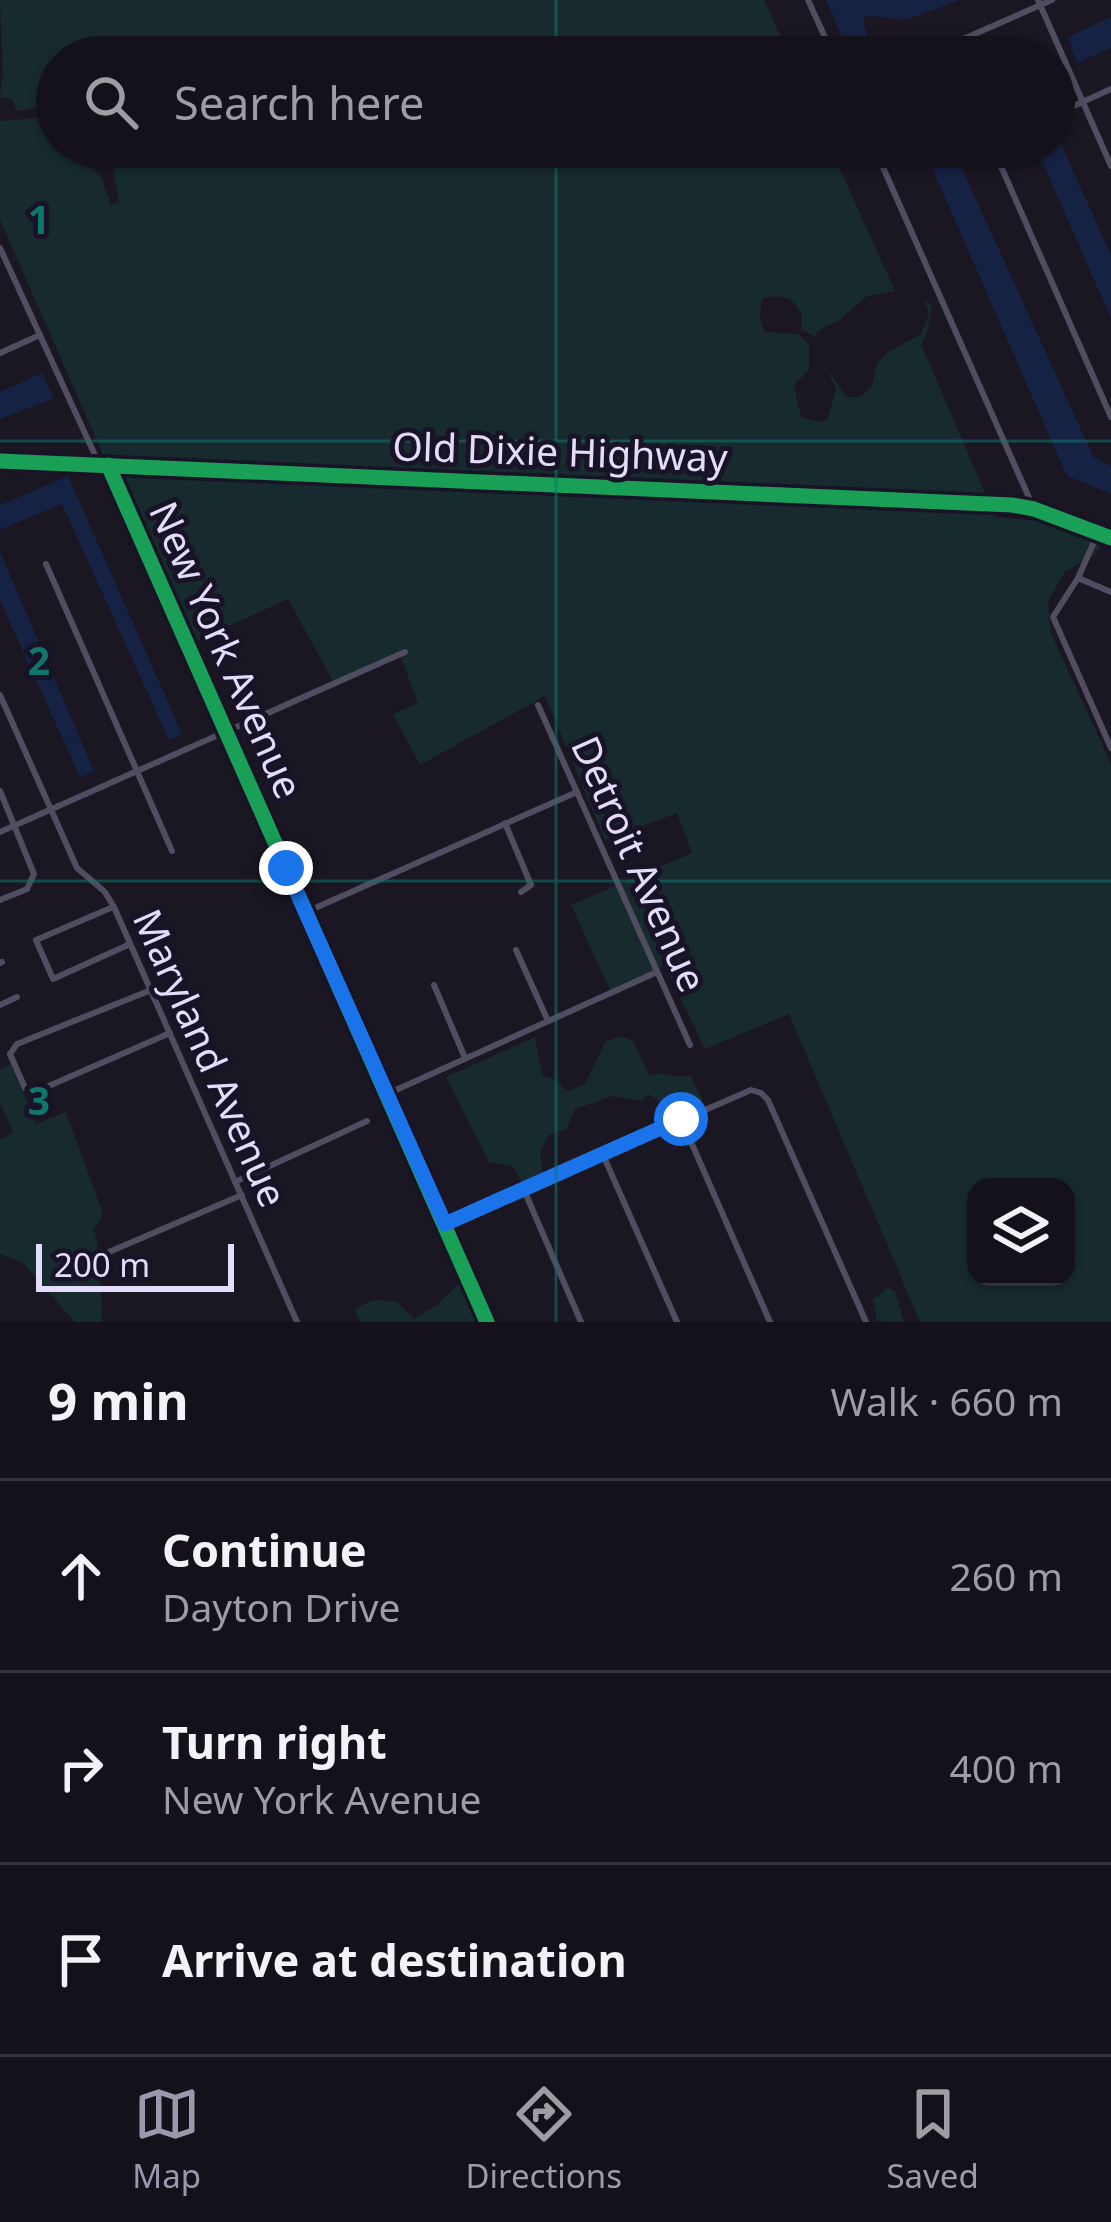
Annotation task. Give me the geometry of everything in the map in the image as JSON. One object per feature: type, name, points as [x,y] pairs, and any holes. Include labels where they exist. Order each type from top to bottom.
[{"type":"street","points":[[808,0],[824,36]]},
{"type":"street","points":[[968,36],[1052,0]]},
{"type":"street","points":[[1039,3],[1054,36]]},
{"type":"street","points":[[1075,84],[1111,166]]},
{"type":"street","points":[[1075,106],[1111,89]]},
{"type":"street","points":[[883,168],[1034,509]]},
{"type":"street","points":[[1002,168],[1111,417]]},
{"type":"street","name":"New York Avenue","points":[[0,248],[226,733],[487,1322]]},
{"type":"street","points":[[0,353],[40,335]]},
{"type":"street","name":"Old Dixie Highway","points":[[0,461],[1012,505],[1111,538]]},
{"type":"street","points":[[1098,533],[1078,578],[1053,617],[1111,748]]},
{"type":"street","points":[[46,564],[172,850]]},
{"type":"street","points":[[1078,578],[1111,592]]},
{"type":"street","points":[[0,832],[405,652]]},
{"type":"street","name":"Maryland Avenue","points":[[0,695],[4,716],[77,868],[105,892],[114,907],[297,1322]]},
{"type":"street","name":"Detroit Avenue","points":[[538,705],[690,1045]]},
{"type":"street","points":[[0,791],[32,866],[33,880],[27,889],[0,900]]},
{"type":"street","points":[[306,912],[577,792]]},
{"type":"street","points":[[505,824],[531,885],[521,892]]},
{"type":"street","points":[[114,907],[36,940],[48,973],[53,979],[130,944]]},
{"type":"street","points":[[516,950],[548,1021]]},
{"type":"street","points":[[386,1094],[657,972]]},
{"type":"street","points":[[434,985],[465,1058]]},
{"type":"street","points":[[151,990],[16,1045],[10,1054],[13,1065],[25,1088],[34,1092],[170,1033]]},
{"type":"street","points":[[0,1005],[17,997]]},
{"type":"street","points":[[445,1224],[751,1090],[768,1100],[866,1322]]},
{"type":"street","points":[[681,1119],[770,1322]]},
{"type":"street","points":[[235,1182],[367,1121]]},
{"type":"street","points":[[602,1155],[676,1322]]},
{"type":"street","points":[[524,1190],[581,1322]]},
{"type":"street","points":[[109,1252],[242,1195]]},
{"type":"green space","points":[[0,0],[764,0],[780,36],[36,36],[36,108],[17,111],[12,99],[0,97]]},
{"type":"green space","points":[[36,118],[36,168],[93,168],[101,176],[111,205],[119,202],[112,168],[839,168],[895,291],[867,296],[839,320],[817,331],[816,337],[801,330],[802,316],[790,300],[762,299],[764,332],[798,334],[809,344],[809,370],[794,385],[801,417],[821,422],[828,418],[836,389],[826,367],[846,397],[860,397],[871,388],[878,362],[921,334],[929,315],[924,299],[932,305],[921,344],[988,500],[106,461],[0,220],[0,121]]},
{"type":"green space","points":[[114,469],[991,507],[996,517],[1039,521],[1102,545],[1065,572],[1048,601],[1051,633],[1111,764],[1111,1322],[920,1322],[789,1014],[705,1049],[665,966],[611,992],[571,905],[692,853],[677,813],[605,840],[545,696],[420,765],[393,714],[418,703],[399,652],[334,683],[288,599],[194,642]]},
{"type":"green space","points":[[622,1036],[633,1041],[649,1075],[690,1075],[703,1100],[672,1114],[648,1094],[642,1101],[613,1096],[575,1109],[566,1130],[549,1135],[540,1151],[543,1176],[533,1188],[522,1182],[512,1166],[489,1162],[446,1077],[535,1037],[542,1075],[567,1091],[585,1084],[606,1041]]},
{"type":"green space","points":[[12,1063],[36,1124],[66,1112],[103,1214],[94,1229],[102,1322],[75,1322],[23,1263],[0,1254],[0,1139],[13,1133],[0,1102],[0,1069]]},
{"type":"green space","points":[[464,1279],[482,1322],[360,1322],[354,1309],[373,1300],[396,1301],[414,1319]]},
{"type":"green space","points":[[888,1288],[895,1292],[904,1322],[877,1321],[873,1299]]},
{"type":"water","points":[[826,0],[960,0],[905,20],[866,15],[867,36],[842,36]]},
{"type":"water","points":[[1111,17],[1111,48],[1077,63],[1075,36],[1070,36]]},
{"type":"water","points":[[932,168],[962,168],[1094,458],[1111,466],[1111,494],[1067,476]]},
{"type":"water","points":[[1045,168],[1072,168],[1111,256],[1111,318]]},
{"type":"water","points":[[42,373],[54,398],[0,419],[0,392]]},
{"type":"water","points":[[68,476],[182,734],[169,740],[62,504],[0,530],[0,505]]},
{"type":"water","points":[[0,552],[94,771],[80,777],[0,600]]},
{"type":"cycle path","points":[[0,461],[1012,505],[1111,538]]},
{"type":"cycle path","points":[[108,465],[487,1322]]},
{"type":"route","points":[[286,868],[445,1224],[681,1119]]}]
